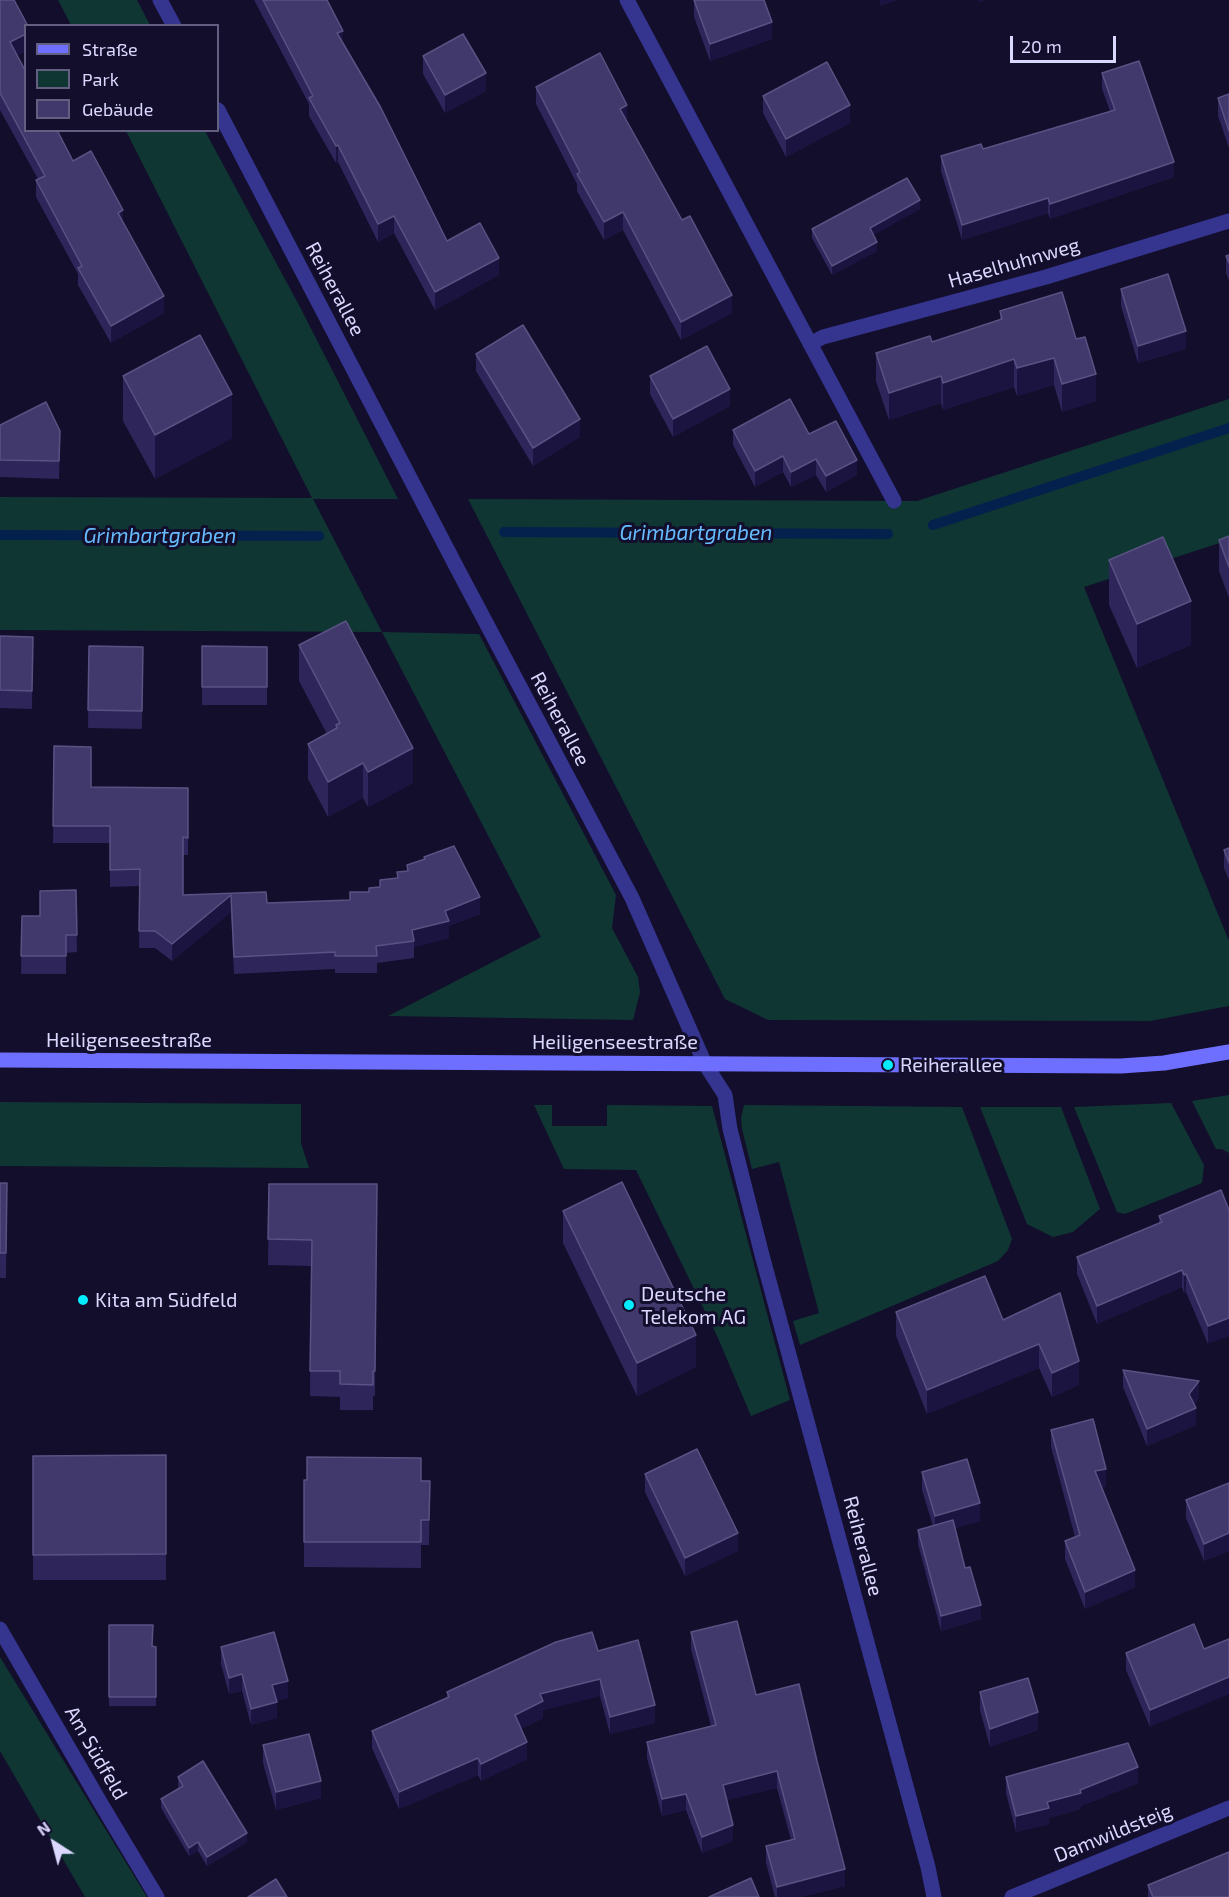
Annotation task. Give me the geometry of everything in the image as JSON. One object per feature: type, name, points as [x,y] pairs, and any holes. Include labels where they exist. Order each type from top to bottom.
[{"type":"main road","name":"Heiligenseestraße","points":[[0,1060],[1121,1066],[1164,1063],[1229,1052]]},
{"type":"street","points":[[160,0],[173,24]]},
{"type":"street","points":[[627,0],[894,501]]},
{"type":"street","name":"Reiherallee","points":[[219,112],[632,898],[705,1064],[725,1095],[730,1129],[762,1255],[928,1867],[934,1897]]},
{"type":"street","name":"Haselhuhnweg","points":[[810,344],[823,337],[1046,277],[1229,221]]},
{"type":"street","name":"Am Südfeld","points":[[0,1629],[158,1897]]},
{"type":"street","name":"Damwildsteig","points":[[1012,1897],[1229,1808]]},
{"type":"green space","points":[[58,0],[137,0],[149,24],[70,24]]},
{"type":"green space","points":[[127,132],[206,132],[300,307],[398,499],[313,499],[382,632],[0,630],[0,497],[312,498]]},
{"type":"green space","points":[[1229,399],[1229,540],[1084,587],[1229,941],[1229,1006],[1150,1021],[768,1020],[725,999],[468,499],[917,501]]},
{"type":"green space","points":[[382,632],[479,634],[616,895],[612,928],[638,977],[640,992],[633,1020],[388,1016],[541,937]]},
{"type":"green space","points":[[1229,1095],[1229,1153],[1216,1149],[1192,1101]]},
{"type":"green space","points":[[0,1102],[301,1104],[301,1143],[309,1168],[0,1166]]},
{"type":"green space","points":[[1171,1103],[1204,1165],[1202,1183],[1125,1214],[1117,1212],[1074,1107]]},
{"type":"green space","points":[[534,1105],[552,1105],[552,1126],[607,1126],[607,1105],[712,1106],[790,1400],[751,1416],[718,1338],[636,1170],[564,1169]]},
{"type":"green space","points":[[744,1105],[962,1107],[1012,1239],[1008,1250],[998,1261],[800,1345],[793,1321],[819,1313],[779,1162],[752,1169],[742,1129],[741,1118]]},
{"type":"green space","points":[[980,1107],[1061,1107],[1100,1209],[1073,1232],[1053,1237],[1027,1224]]},
{"type":"green space","points":[[0,1657],[147,1897],[85,1897],[0,1751]]},
{"type":"building","points":[[0,0],[14,0],[27,24],[24,24],[24,35],[10,42],[24,68],[24,132],[58,132],[73,161],[91,151],[123,210],[118,213],[164,296],[111,326],[78,268],[82,266],[36,180],[45,176],[0,93]]},
{"type":"building","points":[[263,0],[327,0],[343,31],[337,33],[381,108],[447,241],[480,223],[499,258],[435,292],[394,216],[378,224],[338,145],[336,146],[309,98],[313,96]]},
{"type":"building","points":[[694,0],[764,0],[772,22],[710,44]]},
{"type":"building","points":[[463,34],[486,73],[445,95],[423,56]]},
{"type":"building","points":[[600,53],[627,105],[620,109],[682,220],[690,216],[732,295],[681,322],[623,212],[604,222],[577,174],[580,172],[536,87]]},
{"type":"building","points":[[1139,61],[1174,162],[1050,204],[1048,198],[962,225],[941,156],[981,144],[983,149],[1115,110],[1102,73]]},
{"type":"building","points":[[827,62],[850,105],[786,139],[763,96]]},
{"type":"building","points":[[1229,94],[1229,131],[1218,98]]},
{"type":"building","points":[[907,178],[920,200],[870,228],[877,242],[832,266],[812,229]]},
{"type":"building","points":[[1168,274],[1186,331],[1138,346],[1121,289]]},
{"type":"building","points":[[1062,292],[1076,339],[1085,337],[1096,374],[1062,384],[1054,358],[1017,368],[1014,359],[943,383],[941,376],[889,393],[876,353],[930,336],[932,342],[1002,319],[1000,311]]},
{"type":"building","points":[[523,325],[580,419],[533,448],[476,354]]},
{"type":"building","points":[[200,335],[232,394],[155,435],[123,376]]},
{"type":"building","points":[[707,346],[730,389],[673,419],[650,376]]},
{"type":"building","points":[[790,399],[809,434],[836,421],[857,460],[826,476],[816,459],[791,472],[783,456],[755,471],[733,430]]},
{"type":"building","points":[[46,402],[60,431],[59,461],[0,460],[0,425]]},
{"type":"building","points":[[1229,536],[1229,567],[1219,540]]},
{"type":"building","points":[[1163,537],[1191,601],[1137,624],[1109,560]]},
{"type":"building","points":[[346,621],[413,748],[368,772],[363,763],[328,782],[308,744],[337,728],[336,725],[340,723],[299,645]]},
{"type":"building","points":[[0,636],[33,637],[32,691],[0,690]]},
{"type":"building","points":[[89,646],[143,647],[142,711],[88,710]]},
{"type":"building","points":[[202,646],[267,647],[267,687],[202,687]]},
{"type":"building","points":[[54,746],[91,747],[91,787],[188,788],[188,838],[183,837],[183,895],[266,892],[267,903],[350,900],[350,892],[369,892],[369,888],[380,887],[380,880],[398,878],[397,872],[408,871],[407,865],[454,846],[480,897],[445,911],[449,921],[412,930],[414,941],[376,946],[377,956],[335,956],[335,952],[234,957],[231,895],[172,944],[155,931],[139,931],[140,869],[110,870],[110,826],[53,826]]},
{"type":"building","points":[[1229,848],[1229,863],[1224,850]]},
{"type":"building","points":[[76,890],[77,935],[66,935],[66,956],[21,956],[22,916],[40,916],[40,891]]},
{"type":"building","name":"Deutsche Telekom AG","points":[[622,1182],[696,1335],[637,1363],[563,1211]]},
{"type":"building","points":[[0,1183],[7,1183],[6,1253],[0,1253]]},
{"type":"building","points":[[269,1184],[377,1184],[373,1385],[340,1384],[340,1371],[310,1371],[312,1240],[268,1239]]},
{"type":"building","points":[[1221,1190],[1229,1210],[1229,1318],[1208,1326],[1186,1274],[1184,1275],[1182,1270],[1097,1306],[1077,1257],[1162,1222],[1159,1216]]},
{"type":"building","points":[[985,1276],[1003,1320],[1060,1293],[1079,1361],[1052,1373],[1039,1344],[927,1390],[896,1312]]},
{"type":"building","points":[[1123,1370],[1199,1381],[1189,1394],[1196,1408],[1147,1429]]},
{"type":"building","points":[[1093,1419],[1106,1469],[1095,1471],[1135,1570],[1085,1592],[1065,1541],[1080,1535],[1051,1430]]},
{"type":"building","points":[[697,1449],[738,1533],[685,1558],[645,1474]]},
{"type":"building","points":[[166,1455],[166,1554],[33,1555],[33,1456]]},
{"type":"building","points":[[307,1457],[421,1458],[421,1481],[430,1481],[429,1520],[421,1520],[421,1542],[304,1542],[304,1480],[307,1480]]},
{"type":"building","points":[[967,1459],[980,1503],[935,1516],[922,1472]]},
{"type":"building","points":[[1229,1483],[1229,1533],[1204,1544],[1186,1500]]},
{"type":"building","points":[[953,1520],[965,1568],[970,1567],[981,1605],[941,1616],[918,1530]]},
{"type":"building","points":[[737,1621],[756,1695],[799,1684],[845,1869],[777,1887],[766,1846],[795,1839],[777,1771],[723,1785],[733,1825],[702,1837],[686,1794],[662,1799],[647,1742],[716,1725],[691,1632]]},
{"type":"building","points":[[1194,1624],[1204,1649],[1229,1639],[1229,1677],[1150,1710],[1126,1653]]},
{"type":"building","points":[[109,1625],[153,1625],[152,1646],[156,1647],[156,1697],[109,1697]]},
{"type":"building","points":[[274,1632],[288,1681],[272,1685],[277,1702],[251,1709],[242,1674],[229,1678],[221,1647]]},
{"type":"building","points":[[592,1632],[598,1651],[638,1640],[655,1705],[610,1717],[600,1679],[540,1694],[543,1701],[515,1715],[527,1742],[481,1764],[478,1758],[399,1792],[372,1731],[449,1697],[447,1692],[556,1642]]},
{"type":"building","points":[[1028,1678],[1038,1712],[990,1729],[980,1692]]},
{"type":"building","points":[[309,1734],[321,1781],[276,1792],[263,1745]]},
{"type":"building","points":[[1128,1743],[1138,1767],[1080,1790],[1081,1793],[1047,1802],[1049,1808],[1016,1816],[1006,1777]]},
{"type":"building","points":[[203,1761],[247,1833],[207,1857],[198,1842],[189,1848],[161,1799],[183,1786],[178,1777]]},
{"type":"building","points":[[1229,1852],[1229,1897],[1153,1897],[1148,1885]]},
{"type":"building","points":[[751,1878],[759,1897],[709,1897]]},
{"type":"building","points":[[276,1879],[287,1897],[248,1897]]},
{"type":"waterway","name":"Grimbartgraben","points":[[933,525],[1229,428]]},
{"type":"waterway","name":"Grimbartgraben","points":[[504,532],[888,534]]},
{"type":"waterway","name":"Grimbartgraben","points":[[0,535],[319,536]]},
{"type":"place","name":"Reiherallee","points":[[888,1065]]},
{"type":"place","name":"Kita am Südfeld","points":[[83,1300]]},
{"type":"place","name":"Deutsche Telekom AG","points":[[629,1305]]}]
